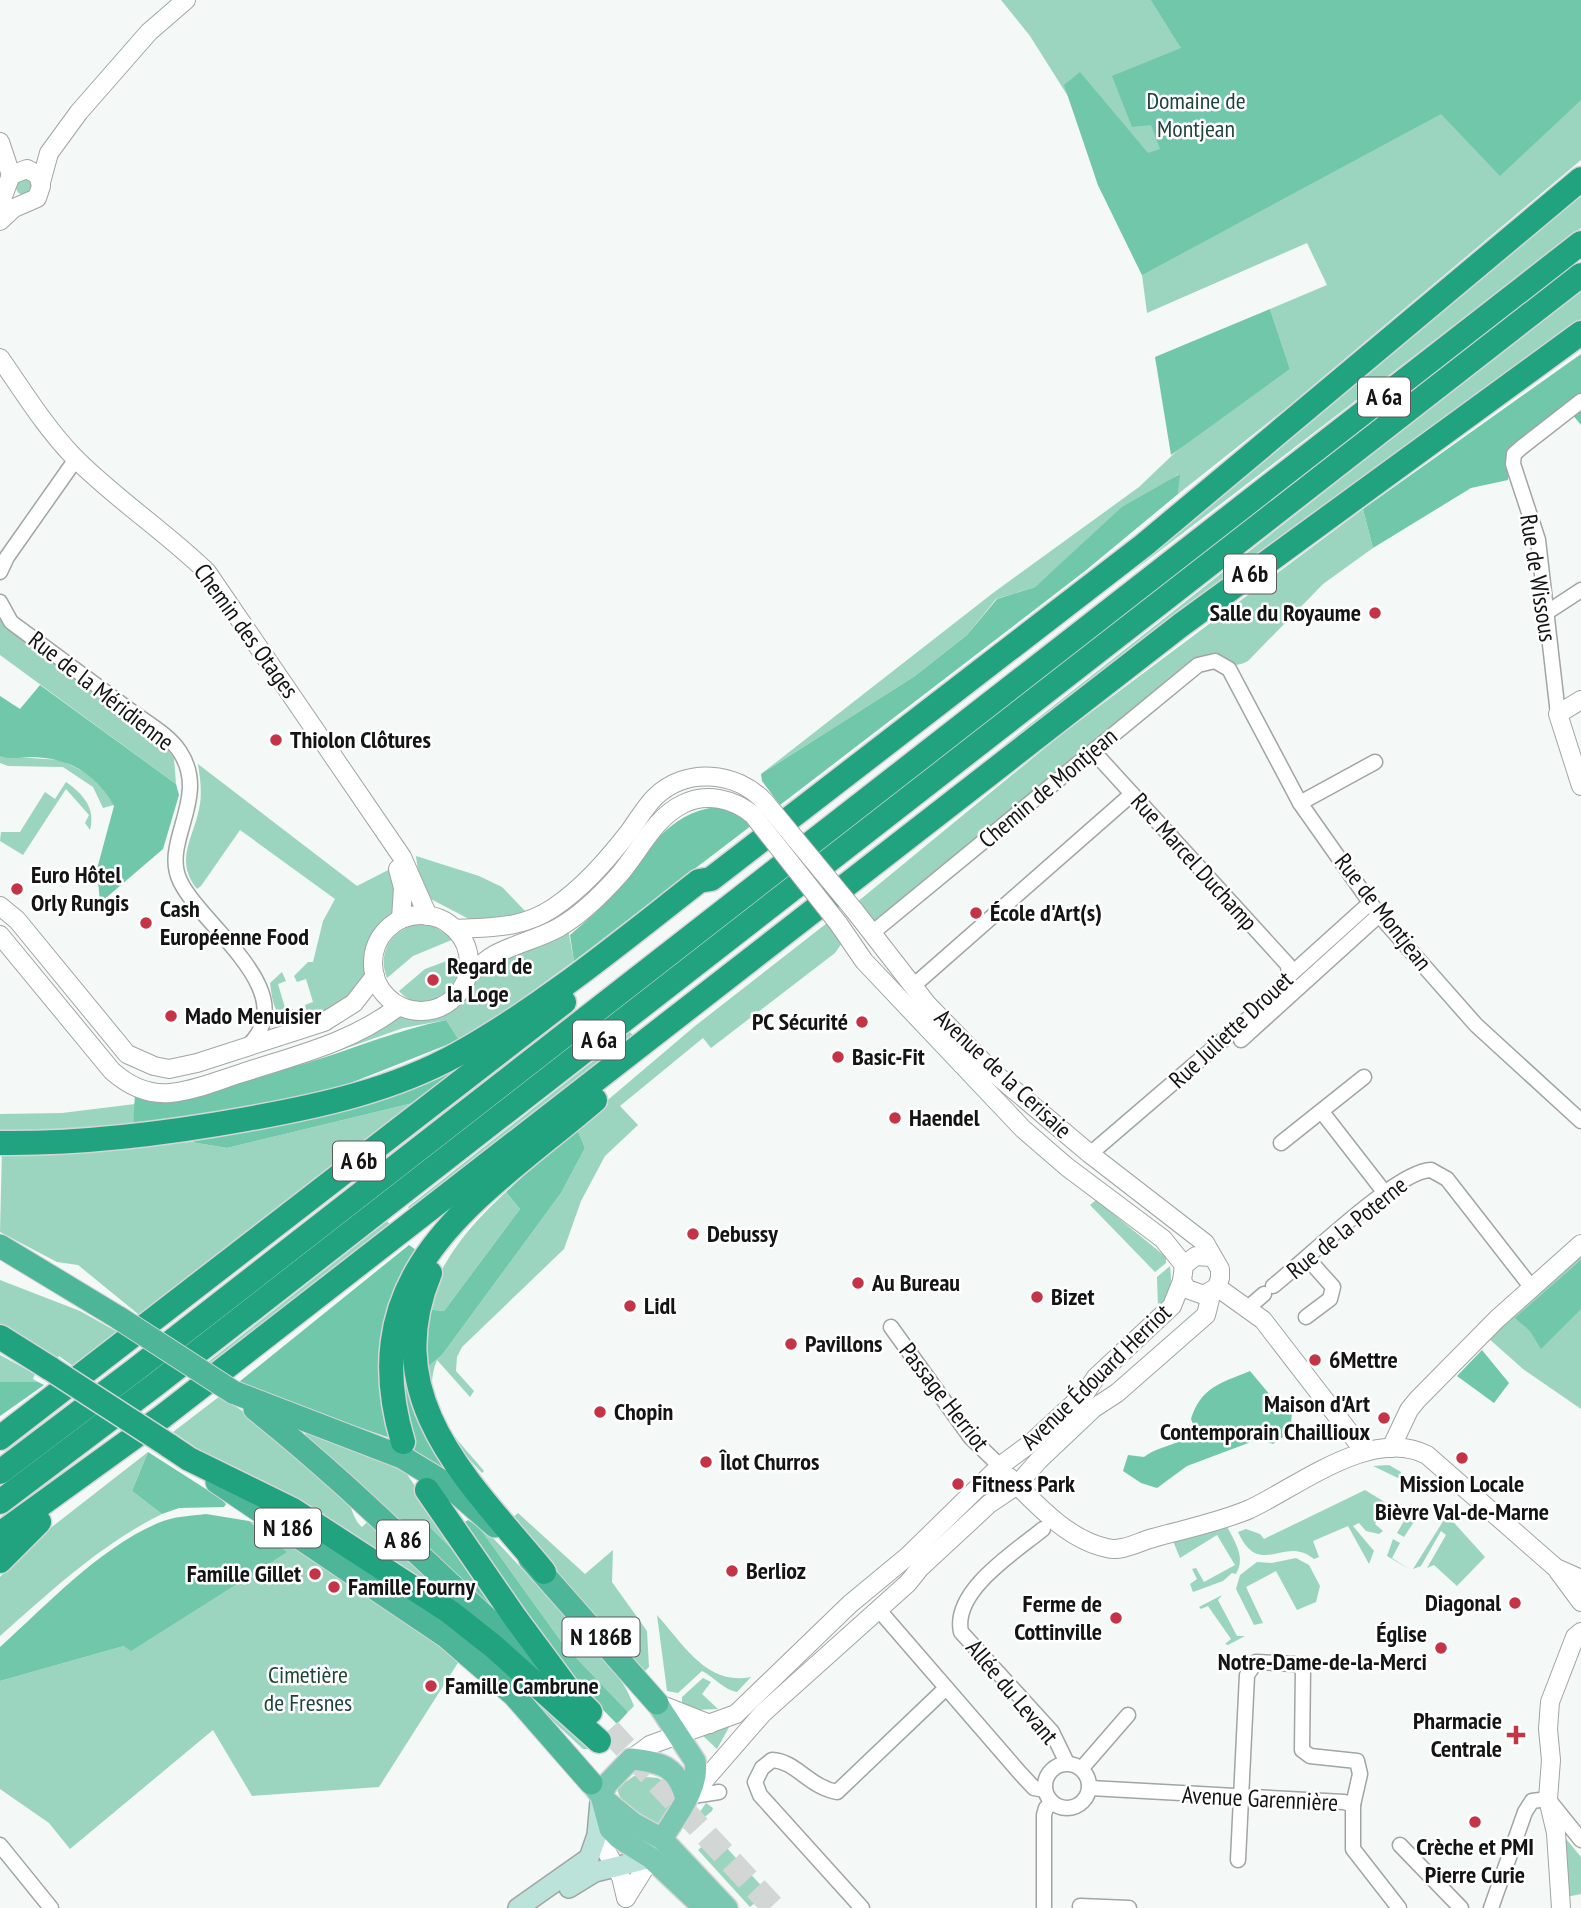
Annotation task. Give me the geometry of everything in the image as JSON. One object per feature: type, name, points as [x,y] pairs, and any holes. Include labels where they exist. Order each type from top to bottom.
[{"type":"highway","name":"A 6b","points":[[0,1438],[706,891],[711,879],[1144,545],[1581,179]]},
{"type":"highway","name":"A 6a","points":[[0,1472],[135,1370],[1581,243]]},
{"type":"highway","name":"A 6a","points":[[0,1502],[166,1377],[1581,275]]},
{"type":"highway","name":"A 6b","points":[[0,1534],[162,1417],[626,1056],[636,1051],[1170,633],[1581,333]]},
{"type":"highway","points":[[0,1143],[97,1141],[171,1133],[311,1107],[381,1088],[458,1054],[484,1038],[574,976],[699,881],[711,879]]},
{"type":"highway","points":[[402,1442],[389,1382],[390,1354],[401,1303],[432,1244],[482,1196],[635,1065],[636,1051]]},
{"type":"highway","points":[[482,1196],[478,1208],[442,1251],[424,1287],[414,1332],[416,1378],[422,1403],[438,1438],[544,1572]]},
{"type":"highway","name":"A 86","points":[[0,1246],[233,1392],[317,1459],[487,1620],[570,1692],[604,1736],[450,1612],[293,1510],[190,1459],[0,1337]]},
{"type":"highway","name":"N 186B","points":[[233,1392],[386,1450],[418,1465],[482,1513],[544,1572],[657,1703]]},
{"type":"highway","points":[[0,1561],[30,1530],[162,1417]]},
{"type":"highway","name":"N 186","points":[[190,1459],[210,1478],[447,1637],[514,1695],[596,1790]]},
{"type":"highway","points":[[427,1490],[570,1692]]},
{"type":"main road","points":[[538,1908],[595,1872],[651,1858],[690,1798],[696,1769],[679,1735],[657,1703]]},
{"type":"main road","points":[[596,1790],[607,1784],[631,1759],[659,1763],[671,1769],[690,1798]]},
{"type":"main road","points":[[517,1908],[589,1858],[597,1835],[596,1790]]},
{"type":"main road","points":[[596,1790],[633,1823],[662,1839],[727,1908]]},
{"type":"main road","points":[[596,1790],[610,1829],[632,1848],[651,1858],[704,1908]]},
{"type":"street","points":[[13,181],[49,153],[124,57],[186,0]]},
{"type":"street","points":[[2,145],[13,181],[13,200],[25,204]]},
{"type":"street","points":[[0,221],[14,208],[37,198],[49,153]]},
{"type":"street","points":[[13,181],[38,175],[41,182]]},
{"type":"street","name":"Chemin des Otages","points":[[0,358],[54,436],[76,459],[207,572],[402,857],[428,916]]},
{"type":"street","name":"Rue de Wissous","points":[[1581,401],[1514,454],[1516,474],[1538,540],[1558,714],[1581,786]]},
{"type":"street","points":[[0,572],[6,557],[76,459]]},
{"type":"street","points":[[1546,613],[1581,590]]},
{"type":"street","name":"Rue de la Méridienne","points":[[0,602],[11,622],[180,751],[191,789],[177,853],[178,879],[245,963],[259,987],[266,1010]]},
{"type":"street","name":"Chemin de Montjean","points":[[879,928],[1198,664],[1215,661],[1230,669]]},
{"type":"street","name":"Rue de Montjean","points":[[1230,669],[1300,803],[1375,909],[1476,1025],[1581,1121]]},
{"type":"street","points":[[1558,714],[1581,700]]},
{"type":"street","name":"Rue Marcel Duchamp","points":[[1093,751],[1288,965],[1289,976]]},
{"type":"street","points":[[1300,803],[1375,762]]},
{"type":"street","points":[[456,929],[468,954],[468,975],[464,986],[447,1004],[423,1012],[399,1006],[384,995],[374,976],[373,963],[380,939],[401,919],[428,916],[456,929],[505,928],[536,918],[555,907],[589,879],[654,798],[684,780],[700,776],[726,778],[747,786],[759,808]]},
{"type":"street","points":[[912,986],[1132,794]]},
{"type":"street","points":[[468,975],[491,957],[537,939],[577,914],[618,876],[659,823],[675,808],[690,800],[709,798],[759,808]]},
{"type":"street","name":"Avenue de la Cerisaie","points":[[759,808],[853,910],[879,928],[912,986],[994,1073],[1092,1148],[1205,1243],[1211,1257]]},
{"type":"street","name":"Avenue de la Cerisaie","points":[[759,808],[859,955],[946,1051],[1023,1129],[1163,1239],[1183,1273]]},
{"type":"street","name":"Chemin des Otages","points":[[384,833],[404,888],[401,919]]},
{"type":"street","points":[[0,906],[17,920],[127,1054],[141,1062],[169,1069],[287,1034],[339,1014],[354,1003],[374,976]]},
{"type":"street","points":[[1241,1040],[1375,909]]},
{"type":"street","name":"Rue Juliette Drouet","points":[[1068,1167],[1279,992],[1289,976],[1375,909]]},
{"type":"street","points":[[0,935],[111,1071],[124,1082],[153,1092],[185,1091],[335,1043],[362,1031],[399,1006]]},
{"type":"street","points":[[266,1010],[276,1026],[287,1034]]},
{"type":"street","points":[[249,1045],[262,1032],[266,1010]]},
{"type":"street","points":[[1281,1143],[1364,1077]]},
{"type":"street","points":[[1322,1111],[1385,1193]]},
{"type":"street","name":"Rue de la Poterne","points":[[1249,1307],[1308,1259],[1316,1248],[1385,1193],[1423,1170],[1440,1173],[1532,1287]]},
{"type":"street","points":[[1399,1449],[1418,1400],[1532,1287],[1581,1244]]},
{"type":"street","points":[[1215,1289],[1220,1269],[1211,1257],[1196,1256],[1183,1273],[1187,1289],[1196,1294],[1215,1289],[1249,1307],[1321,1391],[1326,1405],[1364,1451]]},
{"type":"street","points":[[1306,1317],[1330,1298],[1332,1287],[1308,1259]]},
{"type":"street","name":"Avenue Édouard Herriot","points":[[631,1759],[650,1745],[736,1714],[865,1592],[978,1491],[1000,1466],[1031,1443],[1172,1306],[1183,1273]]},
{"type":"street","name":"Avenue Édouard Herriot","points":[[690,1798],[763,1713],[989,1504],[1017,1485],[1039,1460],[1094,1408],[1117,1393],[1206,1315],[1215,1289]]},
{"type":"street","name":"Passage Herriot","points":[[891,1327],[964,1429],[1000,1466]]},
{"type":"street","points":[[1017,1485],[1041,1510],[1087,1541],[1115,1550],[1247,1510],[1364,1451],[1399,1449],[1427,1455],[1556,1568],[1581,1600]]},
{"type":"street","name":"Avenue Édouard Herriot","points":[[1000,1466],[1017,1485]]},
{"type":"street","name":"Allée du Levant","points":[[1043,1529],[972,1588],[959,1621],[961,1632],[1052,1732],[1075,1766]]},
{"type":"street","points":[[1556,1568],[1581,1579]]},
{"type":"street","points":[[865,1592],[945,1689],[1034,1788],[1045,1790]]},
{"type":"street","points":[[1561,1908],[1556,1833],[1548,1798],[1550,1702],[1575,1637],[1581,1633]]},
{"type":"street","points":[[1550,1738],[1581,1646]]},
{"type":"street","points":[[1238,1860],[1247,1675],[1252,1666],[1264,1661],[1299,1664],[1303,1668],[1302,1750],[1310,1756],[1357,1761],[1360,1774],[1353,1805]]},
{"type":"street","points":[[862,1908],[760,1795],[755,1782],[762,1768],[772,1760],[782,1761],[821,1789],[837,1791],[945,1689]]},
{"type":"street","points":[[657,1703],[710,1724]]},
{"type":"street","points":[[1075,1766],[1090,1788],[1080,1804],[1071,1808],[1053,1803],[1045,1790],[1048,1774],[1053,1768],[1075,1766],[1128,1714]]},
{"type":"street","name":"Avenue Garennière","points":[[1090,1788],[1344,1802],[1353,1805],[1353,1849],[1399,1908]]},
{"type":"street","points":[[690,1798],[719,1792]]},
{"type":"street","points":[[1548,1798],[1581,1840]]},
{"type":"street","points":[[1490,1908],[1525,1812],[1535,1799],[1548,1798]]},
{"type":"street","points":[[1044,1908],[1044,1815],[1046,1808],[1053,1803]]},
{"type":"street","points":[[597,1835],[615,1866],[623,1903]]},
{"type":"street","points":[[0,1845],[51,1908]]},
{"type":"street","points":[[1400,1845],[1461,1908]]},
{"type":"street","points":[[623,1903],[651,1858]]},
{"type":"street","points":[[1080,1906],[1129,1908]]},
{"type":"green space","name":"Domaine de Montjean","points":[[1001,0],[1581,0],[1581,160],[1284,410],[1178,494],[1179,474],[1084,543],[1035,587],[996,599],[967,635],[915,676],[761,774],[993,593],[1139,487],[1183,445],[1290,369],[1270,309],[1327,285],[1307,243],[1147,313],[1142,275],[1098,185],[1071,101],[1030,36]]},
{"type":"green space","name":"Domaine de Montjean","points":[[1151,0],[1581,0],[1581,100],[1500,176],[1441,114],[1142,275],[1098,185],[1064,85],[1080,72],[1148,153],[1160,149],[1151,125],[1132,127],[1112,76],[1181,48]]},
{"type":"green space","points":[[21,179],[27,179],[32,187],[30,193],[21,195],[16,190],[16,184]]},
{"type":"green space","points":[[1581,196],[1581,228],[1132,572]]},
{"type":"green space","points":[[1581,289],[1581,319],[1004,745]]},
{"type":"green space","points":[[1270,309],[1290,369],[1171,455],[1155,357]]},
{"type":"green space","points":[[1581,354],[1581,425],[1566,407],[1524,436],[1510,452],[1508,480],[1471,488],[1373,548],[1363,509]]},
{"type":"green space","points":[[1180,474],[1178,494],[1085,571],[780,805],[762,781],[761,774],[915,676],[967,635],[997,599],[1035,587],[1122,507]]},
{"type":"green space","points":[[1363,509],[1373,548],[1323,584],[1248,661],[1233,665],[1204,664],[1189,668],[1090,744],[874,925],[856,903],[1062,734]]},
{"type":"green space","points":[[0,618],[5,626],[160,740],[174,758],[176,784],[0,655]]},
{"type":"green space","points":[[40,685],[176,784],[179,795],[163,849],[100,903],[97,869],[114,806],[107,795],[90,777],[70,765],[46,758],[0,756],[0,696],[20,709]]},
{"type":"green space","points":[[0,756],[61,760],[94,777],[114,805],[103,808],[93,787],[63,767],[8,766],[0,763]]},
{"type":"green space","points":[[198,764],[357,886],[392,868],[397,886],[393,914],[380,925],[370,944],[367,980],[341,1009],[290,1025],[277,1012],[270,983],[282,972],[286,981],[278,984],[286,1011],[293,1009],[296,1016],[307,1013],[305,1005],[313,1002],[306,979],[297,982],[294,976],[308,962],[313,962],[323,921],[335,899],[240,830],[201,886],[197,889],[190,878],[186,858],[200,804]]},
{"type":"green space","points":[[66,782],[78,791],[90,808],[90,830],[85,823],[89,815],[66,789],[23,855],[0,841],[1,832],[20,832],[45,792],[55,799]]},
{"type":"green space","points":[[717,807],[735,813],[752,825],[574,961],[570,935],[612,896],[659,837],[684,817]]},
{"type":"green space","points":[[416,856],[479,876],[502,887],[527,913],[513,919],[469,919],[425,896],[420,886]]},
{"type":"green space","points":[[827,923],[842,943],[835,953],[711,1048],[703,1038],[620,1106],[638,1125],[605,1156],[581,1201],[564,1249],[462,1347],[457,1357],[456,1371],[474,1391],[470,1397],[437,1360],[432,1377],[436,1407],[452,1434],[484,1471],[482,1473],[451,1438],[436,1415],[424,1370],[442,1355],[561,1193],[585,1148],[576,1127],[695,1026]]},
{"type":"green space","points":[[416,924],[433,926],[454,939],[413,956],[387,978],[384,960],[388,944],[407,927]]},
{"type":"green space","points":[[568,929],[574,961],[482,1028],[459,1040],[446,1020],[403,1028],[330,1054],[399,1016],[430,1019],[448,1013],[468,996],[476,977],[500,958]]},
{"type":"green space","points":[[460,956],[456,979],[440,996],[420,1002],[409,999],[399,991],[425,969]]},
{"type":"green space","points":[[446,1020],[459,1040],[343,1086],[235,1111],[133,1128],[135,1093],[219,1082],[282,1069]]},
{"type":"green space","points":[[630,1032],[634,1037],[411,1212],[408,1207]]},
{"type":"green space","points":[[456,1061],[459,1068],[413,1103],[227,1148],[191,1142],[236,1130]]},
{"type":"green space","points":[[413,1103],[143,1318],[78,1265],[57,1262],[0,1232],[2,1149],[119,1147],[191,1142],[227,1148]]},
{"type":"green space","points":[[135,1104],[133,1128],[0,1134],[0,1114],[62,1113]]},
{"type":"green space","points":[[576,1127],[585,1148],[561,1193],[442,1355],[424,1370],[424,1309],[444,1311],[520,1209],[506,1192]]},
{"type":"green space","points":[[506,1192],[520,1209],[444,1311],[424,1309],[448,1259],[479,1219]]},
{"type":"green space","points":[[1096,1200],[1166,1257],[1166,1263],[1155,1272],[1090,1205]]},
{"type":"green space","points":[[387,1221],[391,1226],[213,1365],[208,1362]]},
{"type":"green space","points":[[409,1245],[419,1252],[393,1439],[270,1397],[239,1382]]},
{"type":"green space","points":[[1581,1254],[1581,1409],[1523,1369],[1487,1337]]},
{"type":"green space","points":[[1581,1260],[1581,1309],[1541,1349],[1530,1331],[1515,1318]]},
{"type":"green space","points":[[1170,1266],[1170,1289],[1158,1307],[1157,1277]]},
{"type":"green space","points":[[0,1280],[80,1311],[121,1334],[77,1369],[59,1356],[55,1360],[0,1325]]},
{"type":"green space","points":[[408,1347],[454,1470],[447,1473],[409,1451],[396,1395]]},
{"type":"green space","points":[[1482,1350],[1509,1383],[1494,1403],[1457,1376]]},
{"type":"green space","points":[[0,1355],[35,1374],[33,1379],[38,1382],[0,1382]]},
{"type":"green space","points":[[1250,1371],[1281,1408],[1292,1413],[1290,1432],[1273,1444],[1259,1439],[1187,1466],[1157,1488],[1141,1483],[1123,1471],[1128,1455],[1144,1457],[1190,1435],[1195,1429],[1191,1419],[1195,1408],[1206,1393],[1221,1383]]},
{"type":"green space","points":[[0,1382],[38,1382],[44,1385],[0,1416]]},
{"type":"green space","points":[[220,1396],[268,1430],[314,1468],[346,1499],[358,1523],[362,1527],[369,1520],[445,1593],[442,1598],[227,1469],[173,1432]]},
{"type":"green space","points":[[306,1431],[404,1470],[473,1570],[423,1520],[411,1523],[390,1516],[305,1437]]},
{"type":"green space","points":[[148,1452],[132,1491],[162,1514],[97,1554],[0,1636],[0,1577],[39,1537]]},
{"type":"green space","points":[[148,1452],[220,1498],[226,1504],[224,1507],[179,1508],[162,1514],[132,1491]]},
{"type":"green space","points":[[1389,1465],[1401,1472],[1402,1480],[1373,1466]]},
{"type":"green space","points":[[1365,1490],[1388,1504],[1375,1524],[1383,1531],[1379,1534],[1366,1531],[1359,1523],[1353,1526],[1374,1551],[1369,1564],[1348,1526],[1313,1541],[1319,1557],[1314,1559],[1293,1551],[1264,1555],[1255,1553],[1246,1546],[1238,1532],[1246,1529],[1260,1534],[1264,1539]]},
{"type":"green space","points":[[1411,1509],[1419,1514],[1404,1537],[1397,1533]]},
{"type":"green space","points":[[518,1513],[585,1574],[613,1550],[612,1582],[647,1631],[649,1667],[645,1671],[510,1520]]},
{"type":"green space","points":[[206,1514],[249,1521],[287,1552],[131,1651],[124,1646],[0,1681],[0,1647],[94,1562],[158,1523]]},
{"type":"green space","points":[[1447,1515],[1485,1557],[1457,1586],[1434,1565],[1427,1568],[1446,1535],[1441,1531],[1421,1566],[1413,1569]]},
{"type":"green space","points":[[465,1516],[471,1516],[495,1540],[604,1658],[621,1681],[634,1706],[628,1712],[563,1644],[479,1527]]},
{"type":"green space","points":[[423,1520],[473,1570],[500,1606],[492,1611],[416,1540],[411,1523]]},
{"type":"green space","points":[[468,1520],[479,1527],[563,1644],[628,1712],[617,1724],[552,1658],[459,1526]]},
{"type":"green space","name":"Cimetière de Fresnes","points":[[249,1521],[266,1525],[461,1658],[379,1787],[252,1796],[213,1730],[70,1849],[49,1823],[0,1789],[0,1681],[124,1646],[286,1552],[272,1536]]},
{"type":"green space","points":[[1227,1526],[1240,1556],[1236,1574],[1232,1573],[1223,1581],[1193,1592],[1190,1584],[1197,1579],[1192,1569],[1196,1568],[1204,1582],[1235,1565],[1217,1535],[1180,1558],[1173,1541]]},
{"type":"green space","points":[[1393,1539],[1400,1543],[1392,1558],[1409,1569],[1387,1556]]},
{"type":"green space","points":[[1296,1558],[1309,1565],[1320,1586],[1316,1602],[1297,1610],[1276,1571],[1246,1587],[1263,1623],[1254,1625],[1236,1589],[1240,1575],[1257,1562],[1272,1563]]},
{"type":"green space","points":[[1222,1595],[1218,1600],[1237,1636],[1245,1636],[1228,1645],[1225,1644],[1231,1639],[1208,1606],[1201,1609],[1199,1607]]},
{"type":"green space","points":[[657,1615],[687,1650],[709,1669],[735,1678],[751,1677],[737,1692],[702,1671],[678,1693],[667,1691]]},
{"type":"green space","points":[[450,1625],[591,1749],[583,1749]]},
{"type":"green space","points":[[703,1678],[711,1682],[702,1694],[718,1709],[694,1710],[682,1703],[682,1697]]},
{"type":"green space","points":[[733,1720],[717,1749],[700,1733]]},
{"type":"green space","points":[[634,1776],[658,1778],[673,1787],[676,1798],[660,1823],[646,1820],[632,1812],[622,1801],[617,1788]]},
{"type":"green space","points":[[706,1803],[713,1808],[712,1811],[686,1832]]},
{"type":"green space","points":[[1562,1834],[1581,1857],[1581,1894],[1566,1897]]},
{"type":"green space","points":[[715,1835],[767,1892],[750,1907],[698,1850]]},
{"type":"tunnel","points":[[609,1730],[774,1908]]},
{"type":"place","name":"Salle du Royaume","points":[[1375,613]]},
{"type":"place","name":"Thiolon Clôtures","points":[[276,740]]},
{"type":"place","name":"Euro Hôtel Orly Rungis","points":[[17,889]]},
{"type":"place","name":"École d'Art(s)","points":[[976,913]]},
{"type":"place","name":"Cash Européenne Food","points":[[146,923]]},
{"type":"place","name":"Regard de la Loge","points":[[433,980]]},
{"type":"place","name":"Mado Menuisier","points":[[171,1016]]},
{"type":"place","name":"PC Sécurité","points":[[862,1022]]},
{"type":"place","name":"Basic-Fit","points":[[838,1057]]},
{"type":"place","name":"Haendel","points":[[895,1118]]},
{"type":"place","name":"Debussy","points":[[693,1234]]},
{"type":"place","name":"Au Bureau","points":[[858,1283]]},
{"type":"place","name":"Bizet","points":[[1037,1297]]},
{"type":"place","name":"Lidl","points":[[630,1306]]},
{"type":"place","name":"Pavillons","points":[[791,1344]]},
{"type":"place","name":"6Mettre","points":[[1315,1360]]},
{"type":"place","name":"Chopin","points":[[600,1412]]},
{"type":"place","name":"Maison d'Art Contemporain Chaillioux","points":[[1384,1418]]},
{"type":"place","name":"Mission Locale Bièvre Val-de-Marne","points":[[1462,1458]]},
{"type":"place","name":"Îlot Churros","points":[[706,1462]]},
{"type":"place","name":"Fitness Park","points":[[958,1484]]},
{"type":"place","name":"Berlioz","points":[[732,1571]]},
{"type":"place","name":"Famille Gillet","points":[[315,1574]]},
{"type":"place","name":"Famille Fourny","points":[[334,1587]]},
{"type":"place","name":"Diagonal","points":[[1515,1603]]},
{"type":"place","name":"Ferme de Cottinville","points":[[1116,1618]]},
{"type":"place","name":"Église Notre-Dame-de-la-Merci","points":[[1441,1648]]},
{"type":"place","name":"Famille Cambrune","points":[[431,1686]]},
{"type":"place","name":"Pharmacie Centrale","points":[[1516,1735]]},
{"type":"place","name":"Crèche et PMI Pierre Curie","points":[[1475,1822]]}]
